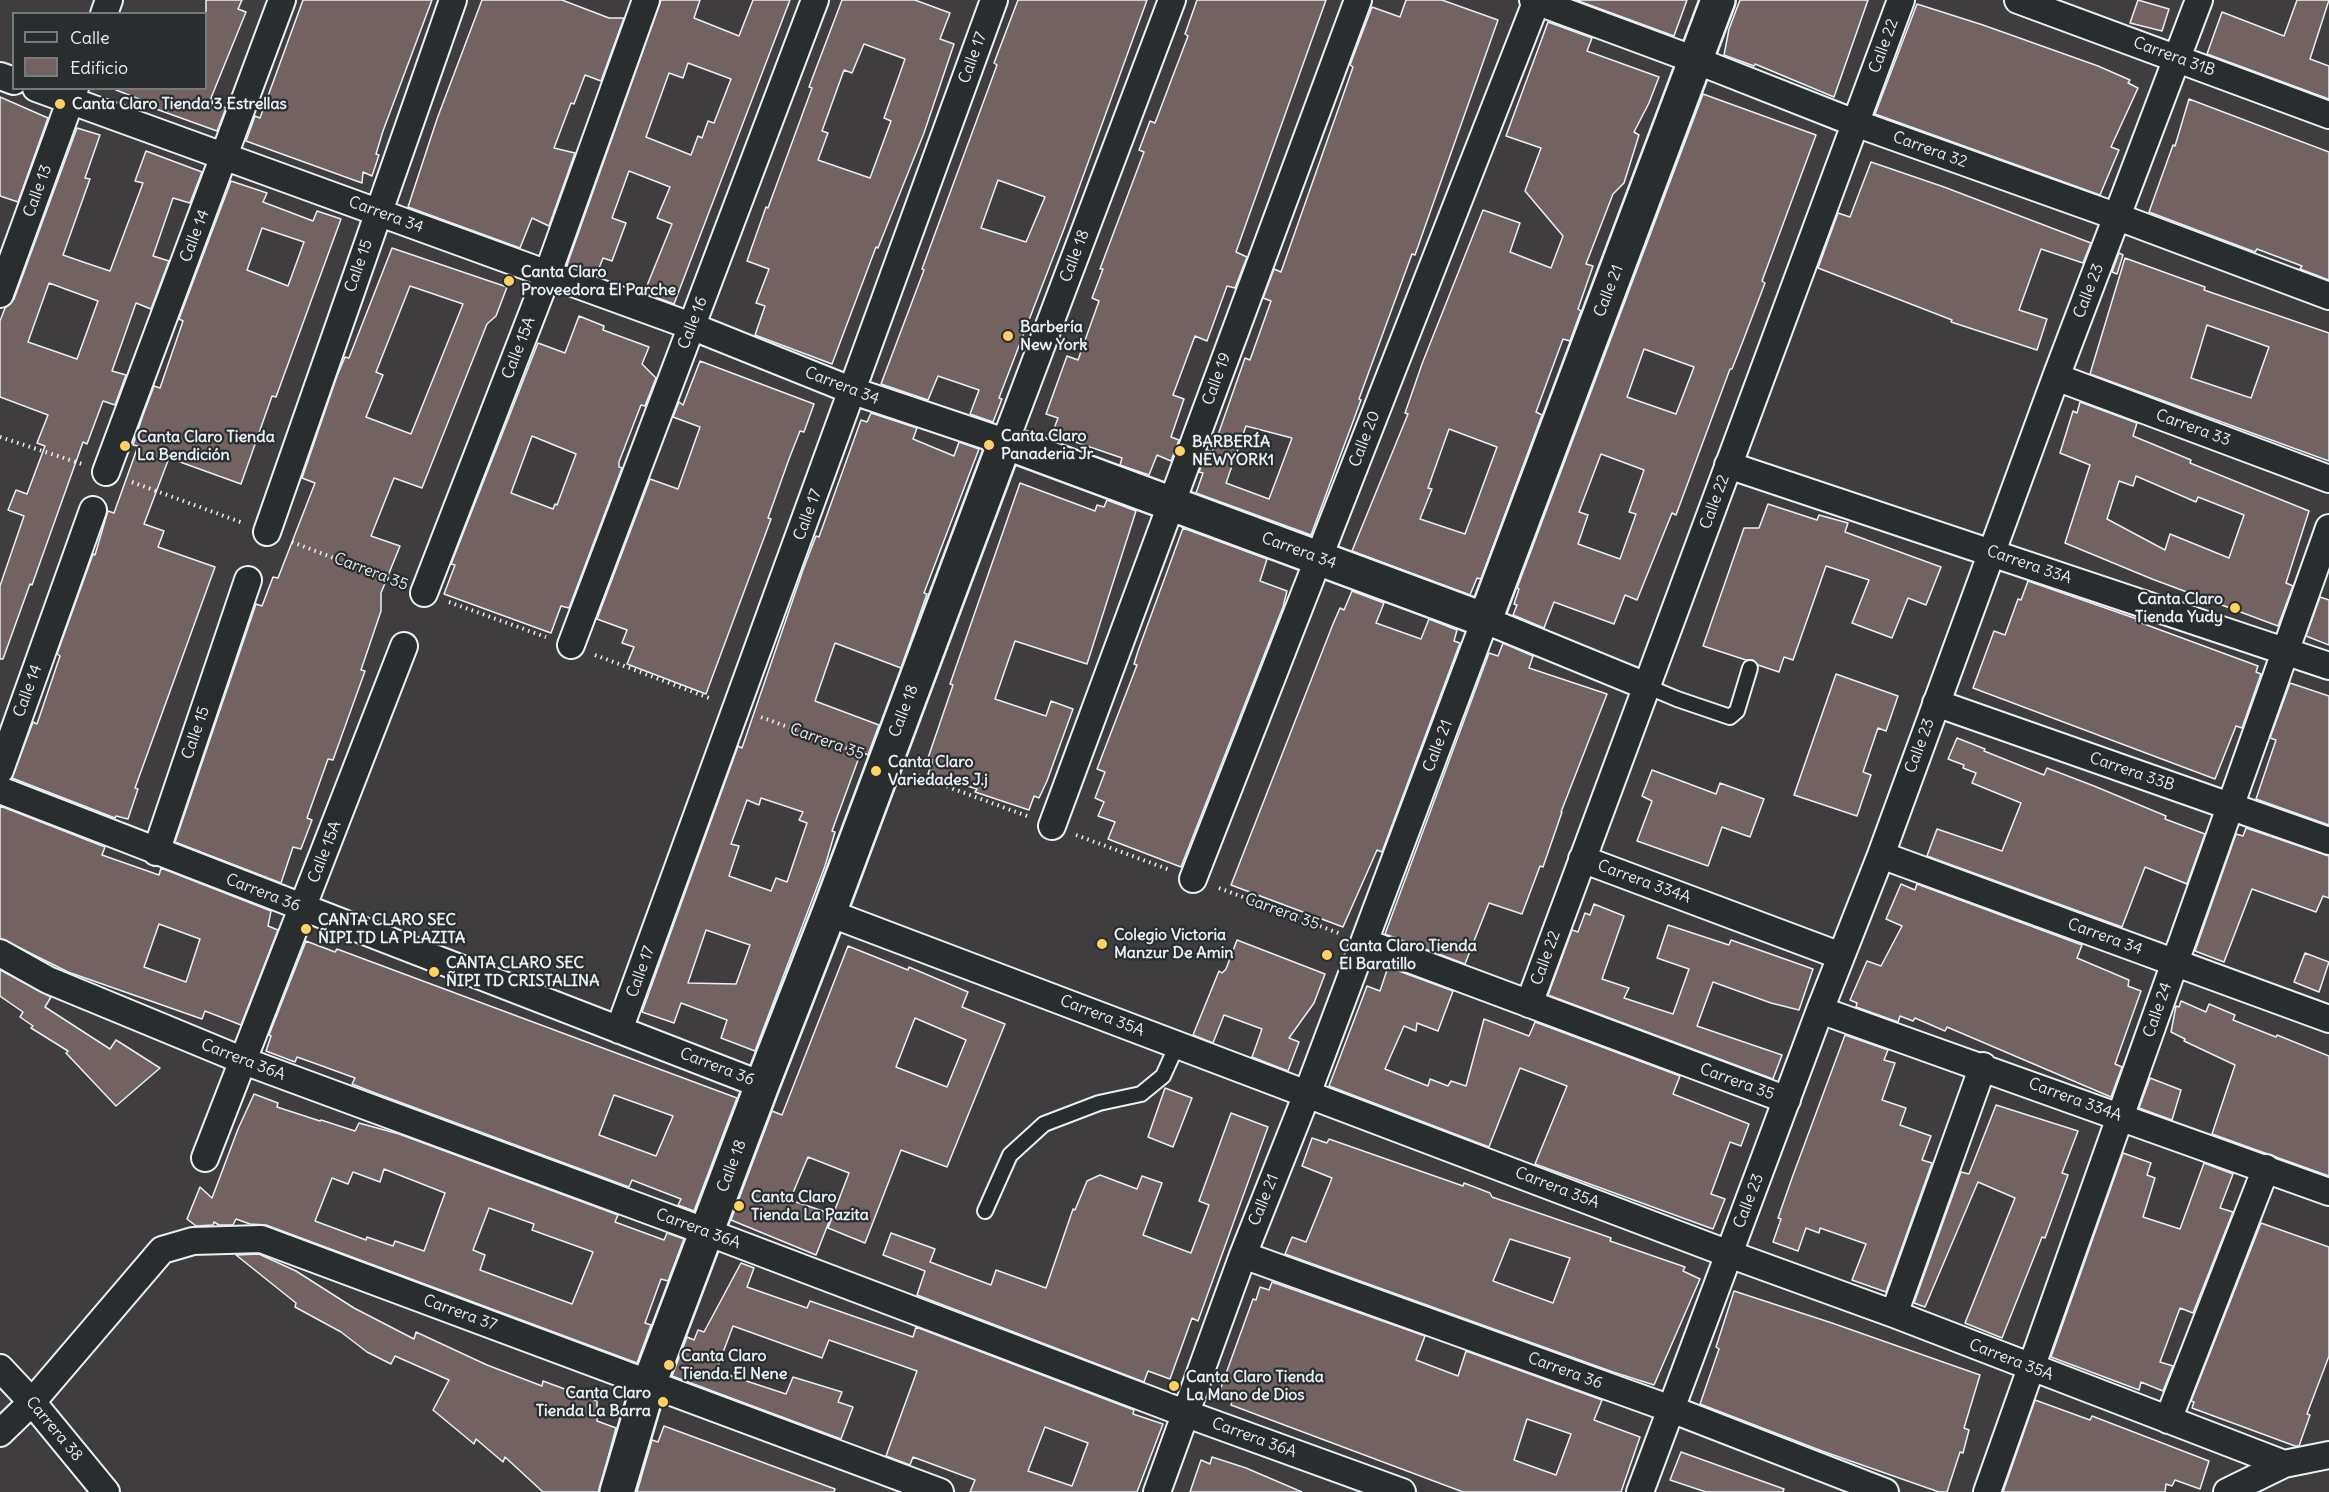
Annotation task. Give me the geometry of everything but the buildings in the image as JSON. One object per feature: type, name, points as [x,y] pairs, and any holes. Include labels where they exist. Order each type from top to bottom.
[{"type":"street","name":"Calle 14","points":[[106,472],[282,0]]},
{"type":"street","name":"Calle 15","points":[[267,532],[453,0]]},
{"type":"street","name":"Calle 15A","points":[[424,593],[548,273],[646,0]]},
{"type":"street","name":"Calle 16","points":[[571,645],[815,0]]},
{"type":"street","name":"Calle 17","points":[[619,1030],[994,0]]},
{"type":"street","name":"Calle 18","points":[[617,1492],[649,1384],[829,913],[1172,0]]},
{"type":"street","name":"Calle 19","points":[[1052,826],[1358,0]]},
{"type":"street","name":"Carrera 32","points":[[1536,0],[1855,123],[2118,217],[2329,296]]},
{"type":"street","name":"Calle 20","points":[[1193,879],[1536,0]]},
{"type":"street","name":"Calle 21","points":[[1157,1492],[1187,1414],[1242,1255],[1307,1094],[1718,0]]},
{"type":"street","name":"Calle 22","points":[[1528,1004],[1901,0]]},
{"type":"street","name":"Carrera 31B","points":[[2018,0],[2329,115]]},
{"type":"street","name":"Calle 23","points":[[1640,1492],[1820,1010],[1881,855],[2056,377],[2199,0]]},
{"type":"street","name":"Carrera 34","points":[[47,90],[73,95],[225,156],[691,326],[853,391],[1005,442],[1319,558],[1485,620],[1646,686]]},
{"type":"street","name":"Calle 13","points":[[0,294],[73,95]]},
{"type":"street","name":"Carrera 33","points":[[2056,377],[2329,479]]},
{"type":"street","name":"Carrera 33A","points":[[1728,465],[2329,666]]},
{"type":"street","name":"Calle 14","points":[[0,770],[93,510]]},
{"type":"street","name":"Calle 24","points":[[1987,1492],[2329,528]]},
{"type":"street","name":"Calle 15","points":[[156,852],[248,579]]},
{"type":"street","name":"Calle 15A","points":[[205,1158],[404,646]]},
{"type":"street","name":"Carrera 33B","points":[[1936,703],[2329,841]]},
{"type":"street","name":"Carrera 36","points":[[0,790],[762,1085]]},
{"type":"street","name":"Carrera 34","points":[[1881,855],[2329,1019]]},
{"type":"street","name":"Carrera 334A","points":[[1582,859],[1841,956]]},
{"type":"street","name":"Carrera 35A","points":[[829,913],[1729,1254],[1894,1314],[2284,1464]]},
{"type":"street","name":"Carrera 35","points":[[1364,942],[1787,1100]]},
{"type":"street","name":"Carrera 36A","points":[[0,953],[48,980],[244,1061],[707,1232],[1187,1414],[1402,1492]]},
{"type":"street","name":"Carrera 334A","points":[[1820,1010],[1983,1066],[2329,1192]]},
{"type":"street","points":[[1894,1314],[1983,1066]]},
{"type":"street","points":[[2168,1420],[2266,1168]]},
{"type":"street","name":"Carrera 37","points":[[32,1402],[162,1250],[193,1241],[261,1239],[940,1492]]},
{"type":"street","name":"Carrera 36","points":[[1242,1255],[1671,1409],[1885,1492]]},
{"type":"street","name":"Carrera 38","points":[[0,1368],[32,1402],[106,1492]]},
{"type":"street","points":[[0,1433],[32,1402]]},
{"type":"street","points":[[2227,1492],[2284,1464],[2329,1455]]},
{"type":"lane","points":[[1646,686],[1730,717],[1737,711],[1750,668]]},
{"type":"lane","points":[[985,1211],[1010,1155],[1044,1124],[1099,1102],[1141,1094],[1162,1076],[1178,1045]]},
{"type":"path","name":"Carrera 35","points":[[0,437],[106,472],[424,593],[571,645],[1364,942]]},
{"type":"place","name":"Canta Claro Tienda 3 Estrellas","points":[[60,104]]},
{"type":"place","name":"Canta Claro Proveedora El Parche","points":[[509,281]]},
{"type":"place","name":"Barbería New York","points":[[1008,336]]},
{"type":"place","name":"Canta Claro Panaderia Jr","points":[[989,445]]},
{"type":"place","name":"Canta Claro Tienda La Bendición","points":[[125,446]]},
{"type":"place","name":"BARBERÍA NEWYORK1","points":[[1180,451]]},
{"type":"place","name":"Canta Claro Tienda Yudy","points":[[2235,608]]},
{"type":"place","name":"Canta Claro Variedades J.j","points":[[876,771]]},
{"type":"place","name":"CANTA CLARO SEC ÑIPI TD LA PLAZITA","points":[[306,929]]},
{"type":"place","name":"Colegio Victoria Manzur De Amin","points":[[1102,944]]},
{"type":"place","name":"Canta Claro Tienda El Baratillo","points":[[1327,955]]},
{"type":"place","name":"CANTA CLARO SEC ÑIPI TD CRISTALINA","points":[[434,972]]},
{"type":"place","name":"Canta Claro Tienda La Pazita","points":[[739,1206]]},
{"type":"place","name":"Canta Claro Tienda El Nene","points":[[669,1365]]},
{"type":"place","name":"Canta Claro Tienda La Mano de Dios","points":[[1174,1386]]},
{"type":"place","name":"Canta Claro Tienda La Barra","points":[[663,1402]]}]
